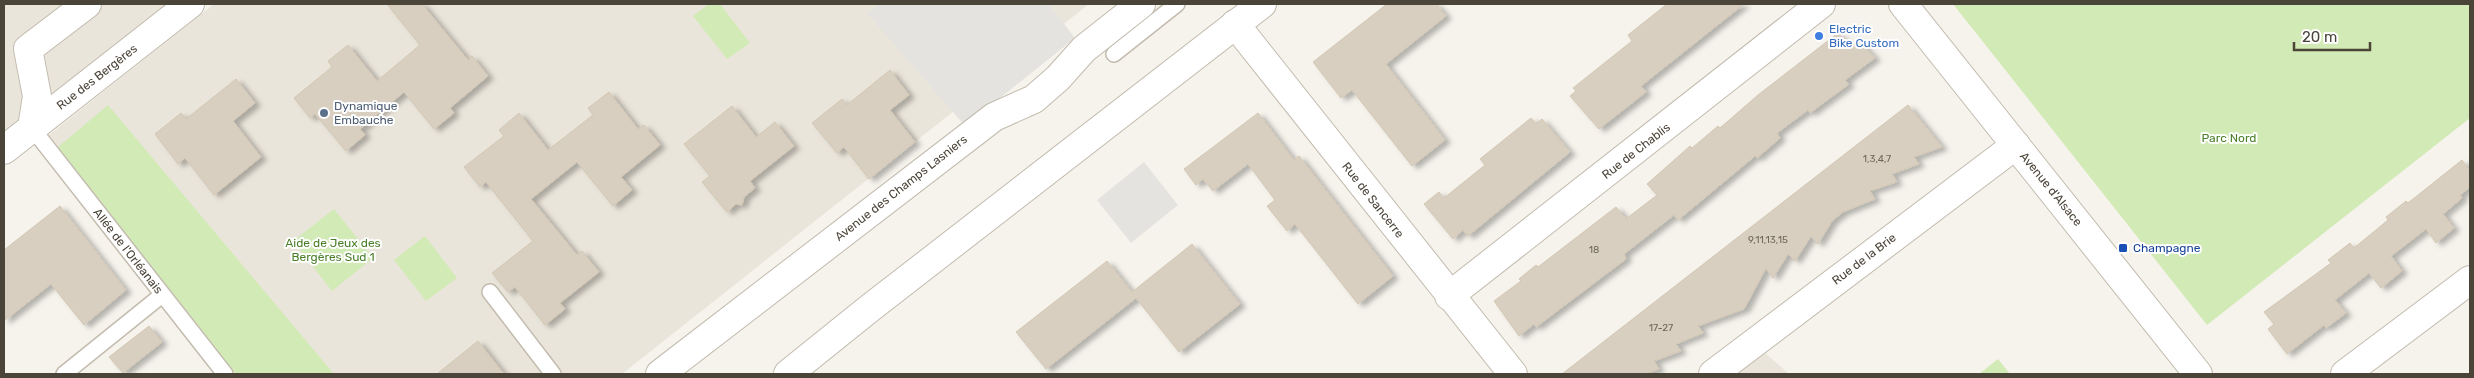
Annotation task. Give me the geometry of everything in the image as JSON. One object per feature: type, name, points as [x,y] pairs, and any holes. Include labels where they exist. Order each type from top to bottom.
[{"type":"street","points":[[32,128],[37,96],[28,49],[87,4]]},
{"type":"street","name":"Rue des Bergères","points":[[4,150],[190,4]]},
{"type":"street","name":"Avenue des Champs Lasniers","points":[[660,374],[994,117],[1034,99],[1058,78],[1084,49],[1141,4]]},
{"type":"street","points":[[788,374],[1262,4]]},
{"type":"street","name":"Rue de Chablis","points":[[1449,296],[1821,4]]},
{"type":"street","name":"Avenue d'Alsace","points":[[1903,4],[2198,374]]},
{"type":"street","name":"Rue de Sancerre","points":[[1235,24],[1449,296],[1513,374]]},
{"type":"street","name":"Rue de la Brie","points":[[1713,374],[2016,145]]},
{"type":"street","points":[[2345,374],[2470,280]]},
{"type":"lane","points":[[1114,54],[1177,4]]},
{"type":"lane","name":"Allée de l'Orléanais","points":[[32,128],[225,374]]},
{"type":"lane","points":[[490,292],[553,374]]},
{"type":"lane","points":[[64,374],[162,295]]},
{"type":"shaded area","points":[[4,4],[190,4],[4,140]]},
{"type":"shaded area","points":[[214,4],[1089,4],[622,374],[236,374],[49,135]]},
{"type":"shaded area","points":[[879,4],[1049,4],[1075,38],[965,126],[867,13]]},
{"type":"shaded area","points":[[1144,162],[1178,205],[1131,243],[1097,200]]},
{"type":"shaded area","points":[[1764,352],[1789,374],[1737,374]]},
{"type":"green space","points":[[709,4],[720,4],[750,43],[727,59],[693,16]]},
{"type":"green space","name":"Parc Nord","points":[[1953,4],[2470,4],[2470,118],[2207,325]]},
{"type":"green space","points":[[108,105],[334,374],[236,374],[58,147]]},
{"type":"green space","name":"Aide de Jeux des Bergères Sud 1","points":[[334,209],[373,258],[332,291],[293,241]]},
{"type":"green space","points":[[425,236],[457,278],[426,301],[394,260]]},
{"type":"green space","points":[[1998,359],[2010,374],[1979,374]]},
{"type":"building","points":[[387,4],[422,4],[468,60],[472,56],[488,76],[450,108],[454,113],[434,129],[404,92],[360,129],[365,135],[346,151],[315,114],[310,118],[294,98],[332,67],[328,61],[348,45],[377,81],[420,45]]},
{"type":"building","points":[[1387,4],[1436,4],[1446,16],[1386,64],[1445,140],[1412,166],[1352,90],[1341,98],[1313,62]]},
{"type":"building","points":[[1667,4],[1744,4],[1641,86],[1646,92],[1599,129],[1570,96],[1576,91],[1573,88],[1632,41],[1628,35]]},
{"type":"building","points":[[1838,33],[1850,46],[1858,39],[1875,58],[1845,80],[1849,84],[1810,113],[1808,110],[1777,133],[1780,138],[1757,158],[1755,156],[1678,220],[1674,215],[1624,254],[1626,259],[1536,327],[1534,324],[1519,336],[1494,301],[1521,281],[1519,279],[1536,265],[1538,267],[1616,207],[1626,219],[1657,195],[1647,184],[1690,146],[1692,148],[1718,126],[1720,128],[1758,95]]},
{"type":"building","points":[[890,70],[909,95],[890,110],[915,142],[869,179],[844,147],[837,153],[812,123],[842,99],[847,105]]},
{"type":"building","points":[[236,79],[255,103],[233,121],[261,157],[214,195],[185,158],[178,164],[155,134],[181,113],[186,119]]},
{"type":"building","points":[[609,92],[638,129],[644,125],[660,145],[621,177],[632,190],[613,206],[577,162],[531,199],[577,255],[582,251],[599,272],[560,303],[565,309],[545,325],[515,287],[508,292],[492,273],[533,241],[486,182],[480,187],[464,167],[504,136],[499,130],[519,113],[548,150],[593,115],[588,108]]},
{"type":"building","points":[[1908,105],[1942,147],[1914,157],[1919,164],[1892,174],[1897,182],[1870,191],[1875,199],[1843,212],[1832,221],[1818,244],[1811,236],[1795,261],[1788,254],[1773,278],[1766,268],[1744,309],[1698,326],[1703,333],[1676,344],[1681,351],[1654,361],[1659,369],[1645,374],[1562,374]]},
{"type":"building","points":[[732,106],[756,137],[775,122],[794,146],[750,181],[755,188],[744,197],[742,205],[736,204],[727,212],[702,182],[710,176],[684,144]]},
{"type":"building","points":[[1258,113],[1294,160],[1299,156],[1393,276],[1358,304],[1295,224],[1287,231],[1267,206],[1275,200],[1248,164],[1213,191],[1203,179],[1196,185],[1184,169]]},
{"type":"building","points":[[1531,118],[1536,124],[1542,119],[1570,152],[1468,236],[1463,230],[1453,239],[1424,204],[1439,192],[1444,198],[1485,165],[1480,159]]},
{"type":"building","points":[[2462,160],[2470,171],[2470,187],[2460,195],[2462,198],[2443,214],[2454,228],[2436,243],[2426,229],[2391,256],[2402,271],[2381,288],[2369,273],[2335,300],[2346,313],[2326,328],[2324,325],[2287,354],[2268,329],[2274,324],[2264,312],[2331,263],[2328,260],[2350,243],[2354,248],[2388,220],[2386,217],[2406,201],[2408,203]]},
{"type":"building","points":[[60,206],[126,290],[84,325],[51,284],[4,321],[4,250]]},
{"type":"building","points":[[1192,244],[1240,304],[1179,352],[1136,298],[1046,369],[1016,332],[1107,261],[1132,292]]},
{"type":"building","points":[[149,326],[162,342],[123,373],[109,357]]},
{"type":"building","points":[[478,341],[504,374],[437,374]]},
{"type":"place","name":"Electric Bike Custom","points":[[1819,36]]},
{"type":"place","name":"Dynamique Embauche","points":[[324,113]]},
{"type":"place","name":"Champagne","points":[[2123,248]]}]
